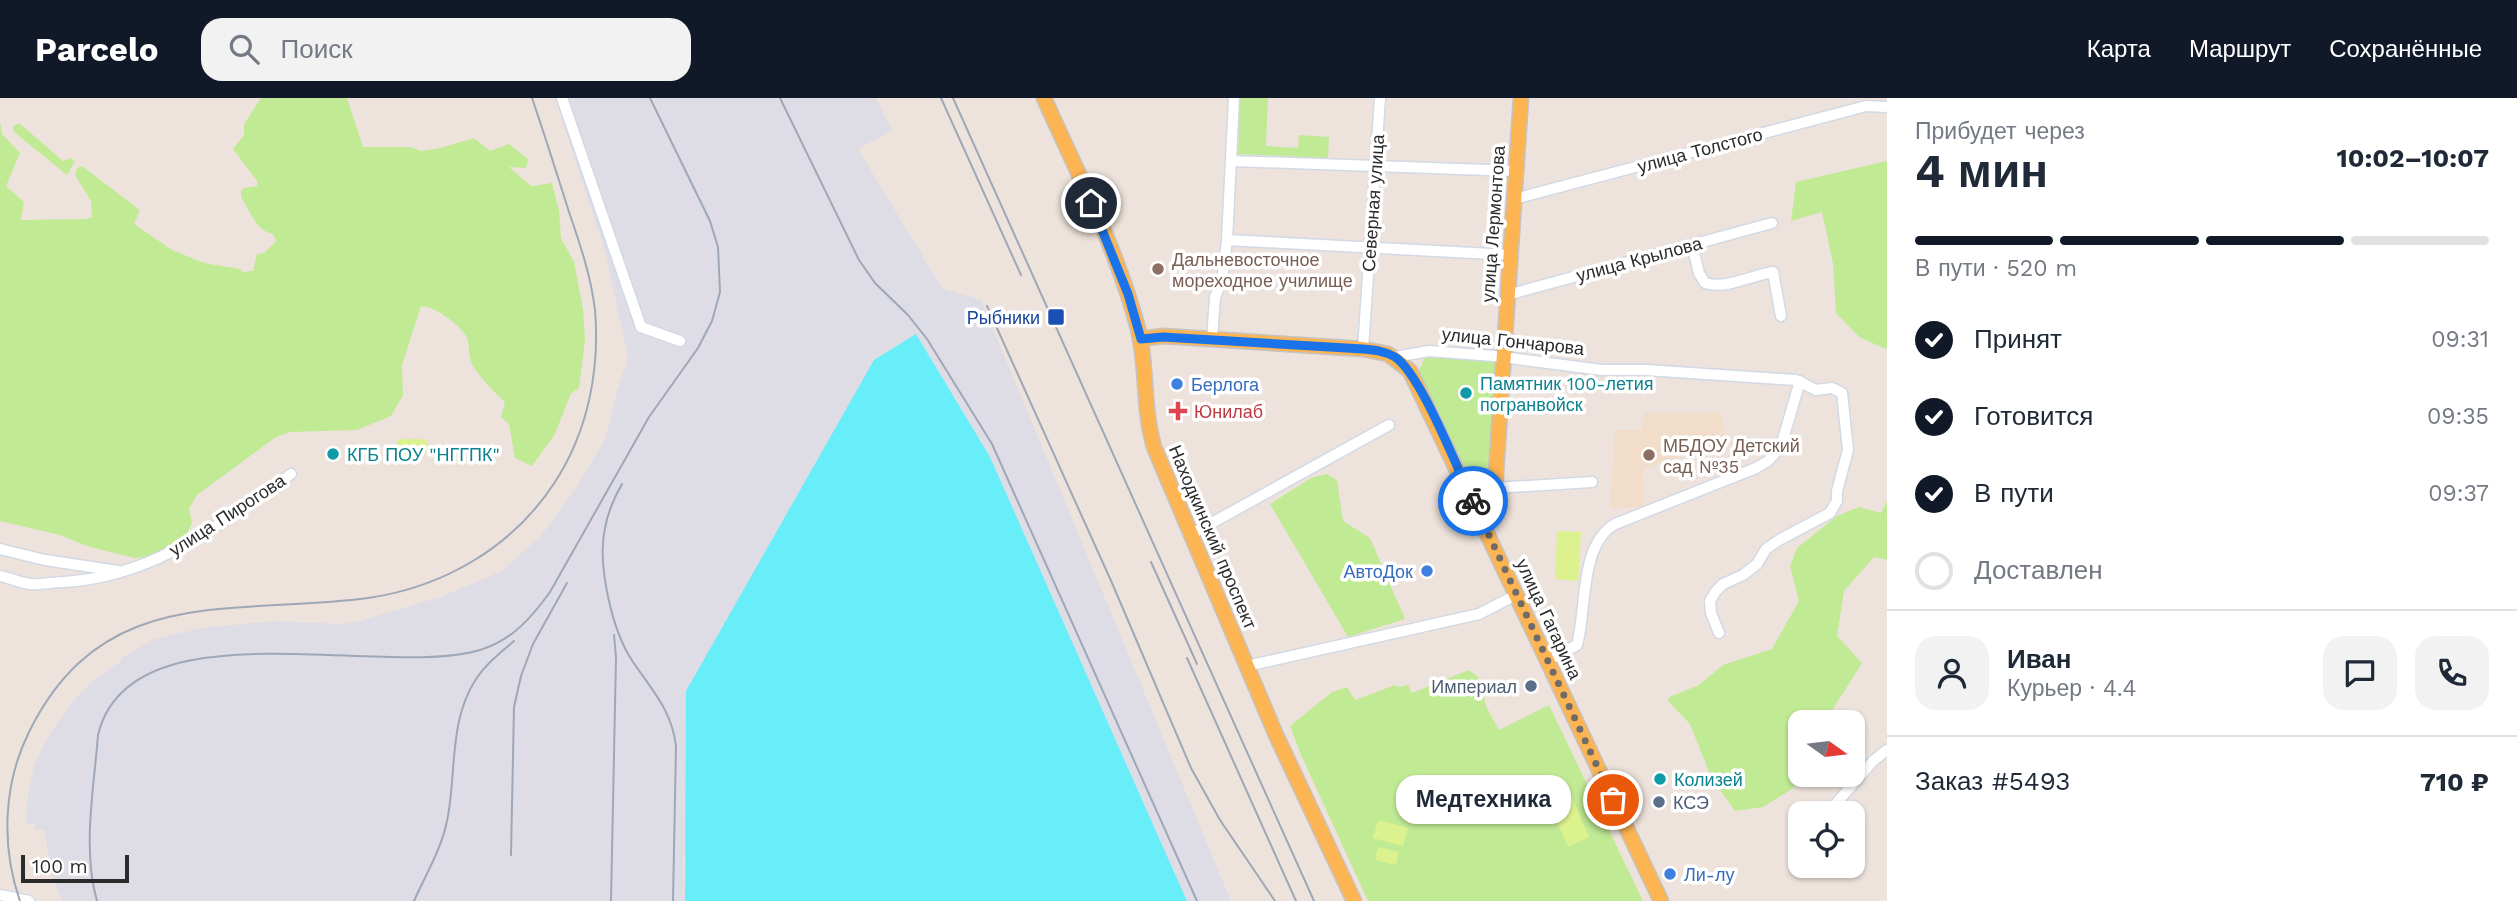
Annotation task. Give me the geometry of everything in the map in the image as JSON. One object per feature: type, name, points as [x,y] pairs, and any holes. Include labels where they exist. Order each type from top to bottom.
[{"type":"main road","name":"Находкинский проспект","points":[[1044,98],[1114,257],[1141,339],[1149,431],[1190,535],[1308,808],[1354,901]]},
{"type":"main road","name":"улица Лермонтова","points":[[1481,517],[1495,488],[1516,172],[1524,99]]},
{"type":"main road","name":"улица Гончарова","points":[[1141,339],[1163,337],[1363,349],[1395,357]]},
{"type":"main road","name":"улица Гагарина","points":[[1395,357],[1410,371],[1417,383],[1661,901]]},
{"type":"street","points":[[562,98],[641,327],[680,341]]},
{"type":"street","points":[[1212,340],[1214,297],[1222,282],[1227,240],[1234,98]]},
{"type":"street","name":"Северная улица","points":[[1363,349],[1380,98]]},
{"type":"street","name":"улица Толстого","points":[[1514,199],[1866,106],[1887,107]]},
{"type":"street","points":[[1231,161],[1516,172]]},
{"type":"street","name":"улица Крылова","points":[[1507,295],[1772,223]]},
{"type":"street","points":[[1227,240],[1511,255]]},
{"type":"street","points":[[1692,245],[1699,273],[1705,284],[1731,282],[1773,272],[1782,316]]},
{"type":"street","name":"улица Гончарова","points":[[1395,357],[1429,351],[1504,357],[1602,370],[1646,370],[1800,381],[1816,390],[1832,388],[1842,393],[1848,450],[1837,491],[1837,501],[1830,513],[1779,540],[1766,549],[1750,570],[1716,591],[1710,601],[1711,613],[1719,633]]},
{"type":"street","points":[[1547,661],[1577,645],[1591,558],[1604,533],[1615,524],[1768,461],[1781,446],[1800,381]]},
{"type":"street","points":[[1190,535],[1389,425]]},
{"type":"street","name":"улица Пирогова","points":[[0,576],[31,584],[87,581],[124,572],[165,556],[208,532],[291,474]]},
{"type":"street","points":[[1495,488],[1592,482]]},
{"type":"street","points":[[0,549],[45,560],[124,572]]},
{"type":"street","points":[[1247,666],[1479,614],[1516,596]]},
{"type":"street","points":[[1838,801],[1873,761],[1887,750]]},
{"type":"street","points":[[0,895],[29,901]]},
{"type":"shaded area","points":[[555,98],[876,98],[892,131],[858,149],[942,288],[981,300],[1231,901],[1187,901],[990,457],[916,334],[683,857],[685,901],[62,901],[53,878],[44,830],[35,830],[34,823],[26,824],[28,796],[34,766],[47,738],[91,682],[121,661],[121,658],[152,640],[201,628],[274,621],[342,624],[443,596],[500,572],[540,537],[576,488],[605,439],[628,358],[606,255]]},
{"type":"shaded area","name":"МБДОУ Детский сад №35","points":[[1645,413],[1721,413],[1726,441],[1643,469],[1644,507],[1610,508],[1615,430],[1641,430]]},
{"type":"green space","points":[[261,98],[347,98],[363,147],[411,147],[420,151],[474,138],[490,151],[509,144],[528,159],[526,168],[509,167],[531,186],[552,183],[559,211],[561,238],[574,262],[583,309],[585,341],[579,388],[571,393],[555,434],[532,466],[515,458],[509,424],[501,417],[505,402],[472,364],[466,336],[446,316],[421,306],[402,365],[403,395],[391,416],[357,430],[291,432],[276,437],[197,495],[189,508],[192,523],[186,536],[156,554],[134,558],[87,546],[60,535],[0,521],[0,122],[2,134],[20,153],[6,186],[24,202],[21,220],[92,217],[91,201],[75,175],[77,168],[82,166],[140,210],[134,224],[172,250],[204,263],[240,269],[242,272],[253,271],[257,254],[264,253],[276,241],[273,234],[258,225],[241,197],[244,188],[257,186],[257,181],[233,149],[244,135],[244,124]]},
{"type":"green space","points":[[1240,98],[1268,98],[1266,146],[1298,148],[1299,135],[1329,137],[1328,158],[1238,154]]},
{"type":"green space","points":[[19,123],[63,161],[71,158],[75,161],[67,175],[14,132],[13,126]]},
{"type":"green space","points":[[1887,161],[1886,349],[1859,337],[1836,313],[1833,264],[1822,212],[1791,221],[1796,182]]},
{"type":"green space","points":[[1426,355],[1497,361],[1490,486],[1475,488],[1469,481],[1418,373]]},
{"type":"green space","points":[[401,439],[423,439],[428,442],[427,451],[424,454],[399,453],[396,447]]},
{"type":"green space","points":[[1327,474],[1337,480],[1343,521],[1370,538],[1405,619],[1348,637],[1270,504],[1311,478]]},
{"type":"green space","points":[[1887,501],[1887,560],[1874,557],[1844,591],[1837,636],[1862,663],[1832,710],[1788,710],[1788,788],[1792,789],[1763,807],[1735,811],[1711,777],[1690,724],[1668,701],[1669,697],[1699,685],[1723,665],[1772,649],[1799,601],[1790,566],[1797,548],[1837,516],[1859,507],[1881,513]]},
{"type":"green space","points":[[1557,531],[1581,532],[1578,581],[1555,579]]},
{"type":"green space","points":[[1469,670],[1479,678],[1486,706],[1499,730],[1549,705],[1643,901],[1368,901],[1290,726],[1332,692],[1347,687],[1355,700],[1395,685],[1408,685],[1412,693]]},
{"type":"green space","points":[[1572,797],[1589,837],[1568,847],[1550,806]]},
{"type":"green space","points":[[1378,820],[1408,828],[1403,846],[1373,838]]},
{"type":"green space","points":[[1378,847],[1399,852],[1396,865],[1375,860]]},
{"type":"water","points":[[916,334],[990,457],[1187,901],[685,901],[686,691],[874,360]]},
{"type":"railway","points":[[20,901],[8,838],[10,794],[20,752],[29,732],[59,684],[94,650],[133,628],[175,616],[220,609],[368,598],[423,584],[449,574],[497,544],[519,526],[555,482],[576,442],[589,399],[596,355],[595,310],[585,260],[532,98]]},
{"type":"railway","points":[[97,901],[90,860],[90,839],[98,735],[120,694],[158,670],[209,657],[267,654],[440,656],[483,649],[513,633],[550,592],[649,417],[698,348],[712,321],[720,292],[718,247],[710,221],[650,98]]},
{"type":"railway","points":[[780,98],[859,260],[875,283],[908,315],[927,339],[992,444],[1197,901]]},
{"type":"railway","points":[[941,98],[1021,275]]},
{"type":"railway","points":[[953,98],[1314,901]]},
{"type":"railway","points":[[987,306],[1112,583],[1191,768],[1220,820],[1275,901]]},
{"type":"railway","points":[[622,484],[605,528],[605,578],[613,616],[625,649],[666,711],[674,733],[673,901]]},
{"type":"railway","points":[[1151,562],[1197,664]]},
{"type":"railway","points":[[511,855],[514,707],[521,676],[533,644],[567,583]]},
{"type":"railway","points":[[611,901],[616,657],[614,635]]},
{"type":"railway","points":[[414,901],[437,852],[447,821],[457,730],[467,696],[484,668],[514,641]]},
{"type":"railway","points":[[1187,658],[1296,901]]},
{"type":"way so far","points":[[1473,501],[1613,800]]},
{"type":"place","name":"Дальневосточное мореходное училище","points":[[1158,269]]},
{"type":"place","name":"Рыбники","points":[[1056,317]]},
{"type":"place","name":"Берлога","points":[[1177,384]]},
{"type":"place","name":"Памятник 100-летия погранвойск","points":[[1466,393]]},
{"type":"place","name":"Юнилаб","points":[[1178,411]]},
{"type":"place","name":"КГБ ПОУ \"НГГПК\"","points":[[333,454]]},
{"type":"place","name":"МБДОУ Детский сад №35","points":[[1649,455]]},
{"type":"place","name":"АвтоДок","points":[[1427,571]]},
{"type":"place","name":"Империал","points":[[1531,686]]},
{"type":"place","name":"Колизей","points":[[1660,779]]},
{"type":"place","name":"Медтехника","points":[[1613,800]]},
{"type":"place","name":"КСЭ","points":[[1659,802]]},
{"type":"place","name":"Ли-лу","points":[[1670,874]]},
{"type":"route","points":[[1091,203],[1128,294],[1141,339],[1163,337],[1363,349],[1395,357],[1410,371],[1417,383],[1473,501]]}]
